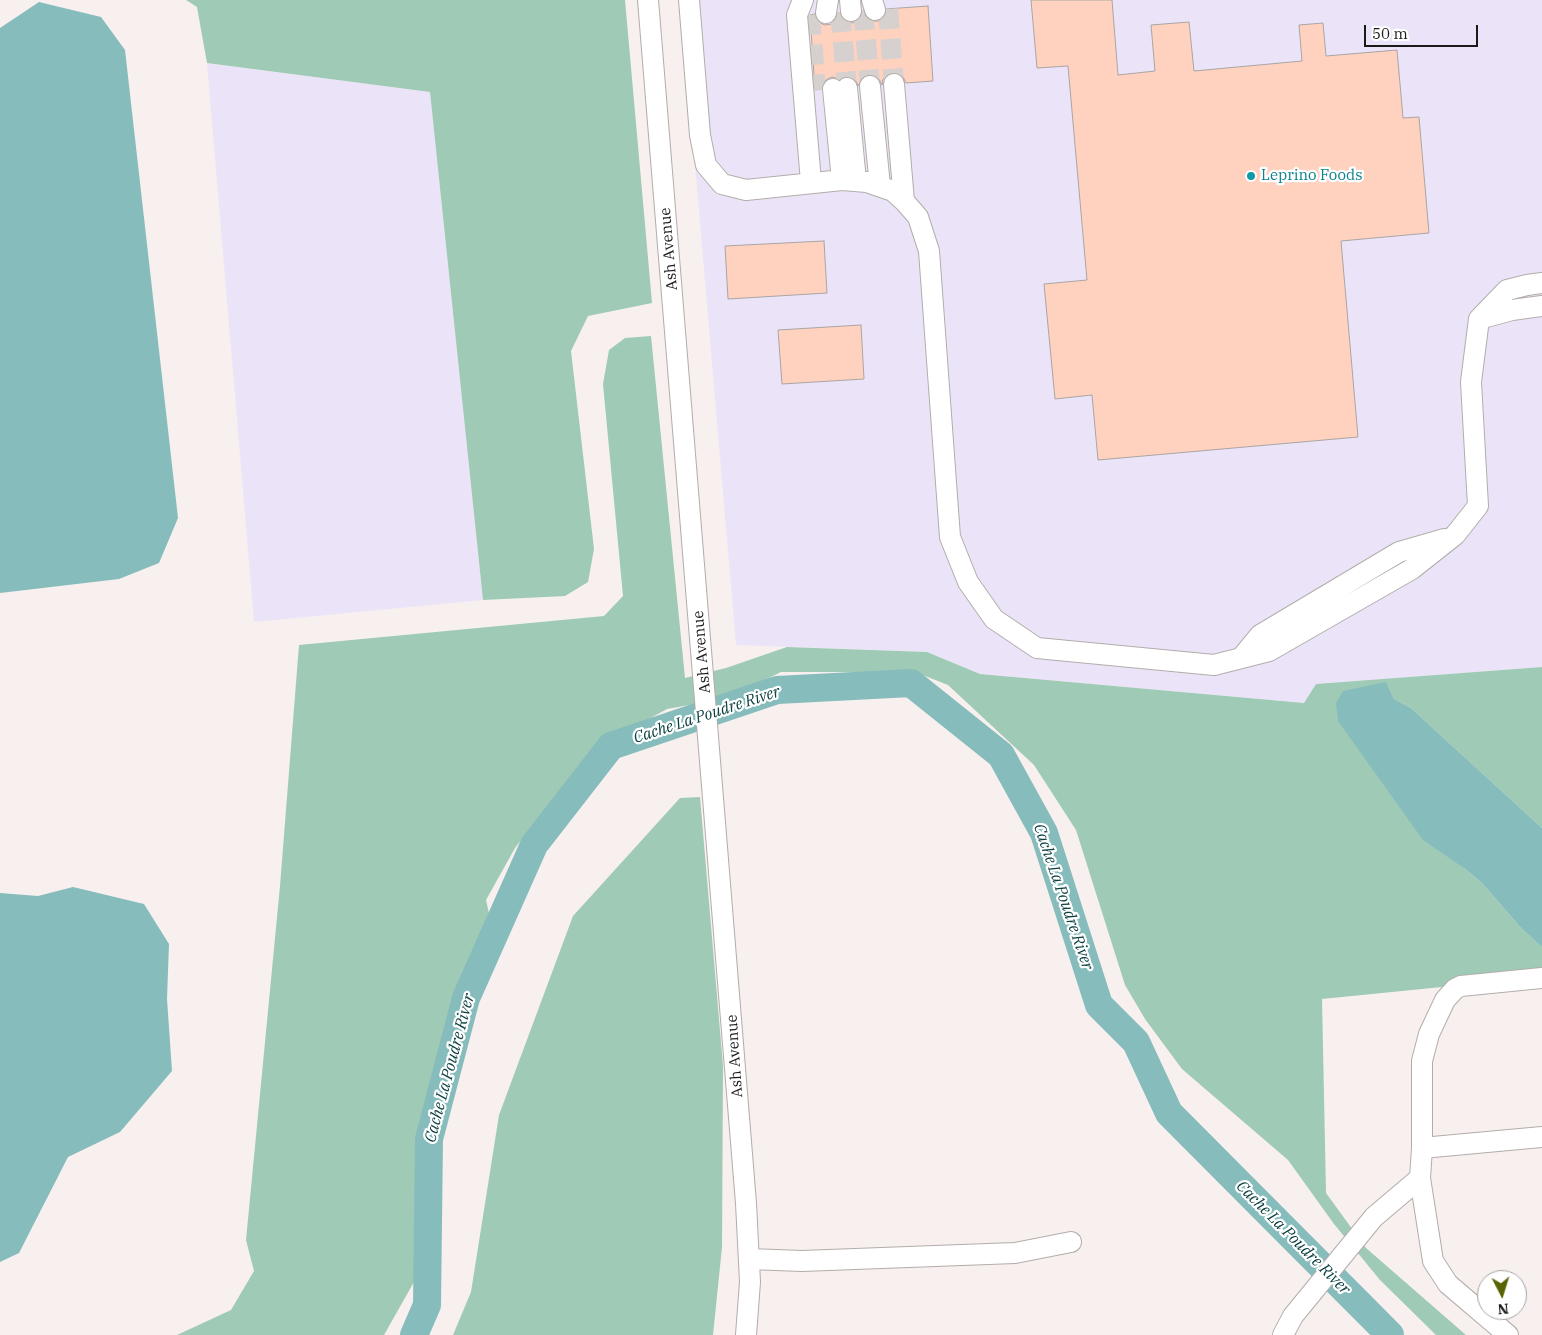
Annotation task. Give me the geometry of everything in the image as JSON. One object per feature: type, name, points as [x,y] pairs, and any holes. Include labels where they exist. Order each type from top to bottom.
[{"type":"street","name":"Ash Avenue","points":[[648,0],[744,1174],[750,1282],[746,1335]]},
{"type":"street","points":[[689,0],[700,135],[706,165],[722,184],[746,190],[860,186],[918,216],[929,251],[950,537],[968,582],[994,619],[1037,648],[1214,665],[1269,651],[1412,569],[1455,535],[1478,506],[1471,382],[1479,319],[1507,290],[1542,283]]},
{"type":"street","points":[[847,5],[797,15],[860,186]]},
{"type":"street","points":[[857,87],[860,186]]},
{"type":"street","points":[[857,87],[860,186]]},
{"type":"street","points":[[857,87],[860,186]]},
{"type":"street","points":[[1479,319],[1512,310],[1542,306]]},
{"type":"street","points":[[1508,1335],[1448,1284],[1433,1261],[1420,1178],[1423,1054],[1429,1034],[1445,1000],[1455,989],[1460,986],[1542,978]]},
{"type":"street","points":[[1422,1148],[1542,1137]]},
{"type":"street","points":[[1283,1335],[1294,1316],[1374,1217],[1420,1178]]},
{"type":"street","points":[[749,1259],[802,1261],[1015,1253],[1071,1242]]},
{"type":"shaded area","points":[[681,0],[1542,0],[1542,667],[1316,684],[1304,703],[980,674],[927,652],[736,645]]},
{"type":"shaded area","points":[[207,63],[430,92],[483,600],[254,622]]},
{"type":"green space","points":[[186,0],[625,0],[652,303],[588,316],[571,351],[594,549],[588,582],[565,596],[483,600],[430,92],[207,63],[197,7]]},
{"type":"green space","points":[[651,336],[685,678],[726,668],[787,647],[927,652],[980,674],[1304,703],[1316,684],[1542,667],[1542,828],[1411,708],[1394,699],[1386,682],[1464,868],[1482,883],[1521,928],[1542,947],[1542,977],[1322,999],[1326,1193],[1366,1248],[1466,1335],[1436,1335],[1380,1280],[1334,1224],[1288,1160],[1182,1069],[1145,1019],[1125,985],[1076,830],[1034,765],[948,685],[915,672],[781,672],[728,698],[667,709],[592,750],[515,848],[486,900],[490,918],[457,1004],[423,1144],[419,1273],[384,1335],[177,1335],[231,1310],[254,1271],[246,1240],[280,886],[299,645],[604,616],[623,596],[603,384],[609,350],[625,338]]},
{"type":"green space","points":[[700,797],[723,1066],[722,1247],[713,1335],[453,1335],[471,1292],[499,1115],[573,916],[680,798]]},
{"type":"water","points":[[39,2],[101,17],[125,50],[178,518],[159,563],[119,579],[0,593],[0,28]]},
{"type":"water","points":[[1386,682],[1394,699],[1411,708],[1542,828],[1542,947],[1521,928],[1482,883],[1464,868],[1423,840],[1338,721],[1336,703],[1343,691]]},
{"type":"water","points":[[73,887],[144,904],[169,944],[167,999],[172,1071],[120,1132],[68,1157],[19,1253],[0,1262],[0,893],[38,896]]},
{"type":"building","name":"Leprino Foods","points":[[1031,0],[1112,0],[1118,75],[1155,71],[1151,25],[1189,22],[1194,71],[1302,61],[1299,25],[1323,23],[1326,56],[1397,50],[1403,118],[1419,117],[1429,233],[1341,241],[1358,437],[1098,460],[1092,395],[1055,399],[1044,284],[1087,280],[1068,66],[1037,68]]},
{"type":"building","points":[[928,6],[933,81],[906,83],[899,73],[893,72],[883,79],[882,85],[875,75],[869,74],[863,77],[858,86],[851,77],[845,76],[839,79],[832,77],[822,84],[821,89],[815,90],[810,15],[815,14],[818,22],[825,25],[835,21],[839,12],[846,22],[852,23],[862,16],[863,11],[867,19],[878,21],[884,18],[886,9]]},
{"type":"building","points":[[824,241],[827,293],[728,299],[725,246]]},
{"type":"building","points":[[861,325],[864,379],[782,384],[778,330]]},
{"type":"waterway","name":"Cache La Poudre River","points":[[414,1335],[427,1305],[429,1139],[466,998],[534,845],[611,746],[777,690],[911,683],[1001,755],[1044,833],[1099,1005],[1136,1042],[1169,1113],[1390,1335]]},
{"type":"tunnel","points":[[888,9],[894,84]]},
{"type":"tunnel","points":[[863,10],[870,86]]},
{"type":"tunnel","points":[[840,12],[847,88]]},
{"type":"tunnel","points":[[810,15],[816,90]]},
{"type":"place","name":"Leprino Foods","points":[[1251,176]]}]
